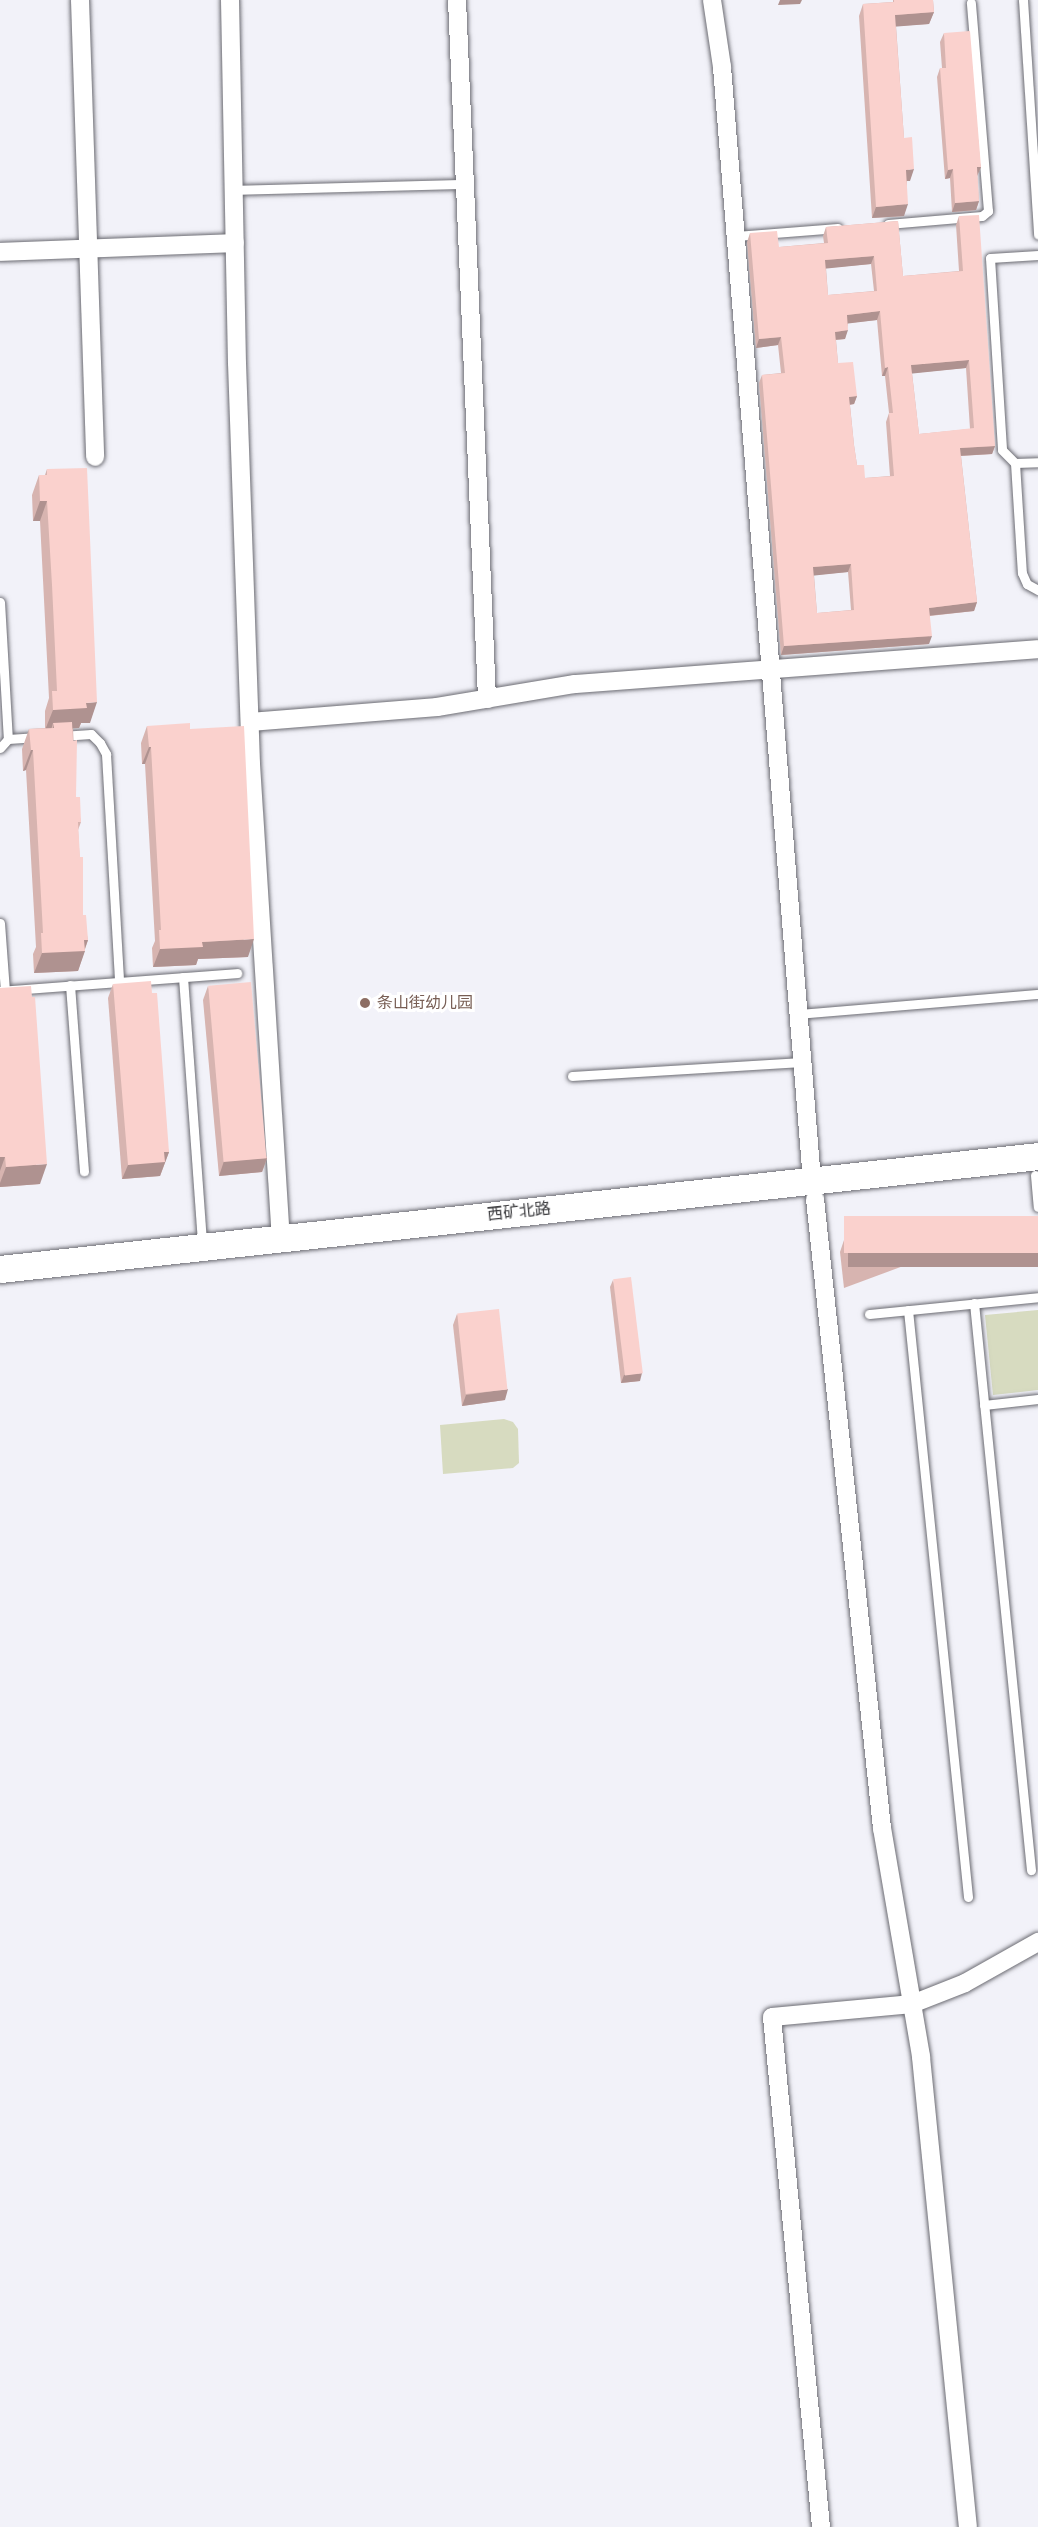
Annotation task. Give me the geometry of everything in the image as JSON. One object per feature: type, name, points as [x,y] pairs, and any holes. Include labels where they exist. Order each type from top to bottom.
[{"type":"main road","name":"西矿北路","points":[[0,1269],[281,1238],[1037,1169]]},
{"type":"main road","name":"西矿北路","points":[[0,1287],[813,1190]]},
{"type":"street","points":[[81,0],[95,457]]},
{"type":"street","points":[[230,0],[250,722],[281,1238]]},
{"type":"street","points":[[457,0],[487,699]]},
{"type":"street","points":[[712,0],[722,67],[813,1190],[882,1828],[921,2056],[969,2527]]},
{"type":"street","points":[[0,252],[235,243]]},
{"type":"street","points":[[250,722],[437,707],[575,684],[1038,649]]},
{"type":"street","points":[[821,2527],[772,2017],[912,2004],[965,1983],[1038,1942]]},
{"type":"lane","points":[[1023,0],[1038,235]]},
{"type":"lane","points":[[876,225],[982,216],[988,211],[971,3]]},
{"type":"lane","points":[[234,190],[465,184]]},
{"type":"lane","points":[[736,236],[853,227]]},
{"type":"lane","points":[[1038,255],[990,258],[1002,450],[1015,464],[1022,573],[1027,584],[1038,590]]},
{"type":"lane","points":[[1015,464],[1038,462]]},
{"type":"lane","points":[[0,602],[8,739],[0,748]]},
{"type":"lane","points":[[55,736],[91,734],[106,754],[119,982]]},
{"type":"lane","points":[[8,739],[44,737]]},
{"type":"lane","points":[[0,923],[2,991],[237,973]]},
{"type":"lane","points":[[183,977],[202,1247]]},
{"type":"lane","points":[[70,985],[84,1171]]},
{"type":"lane","points":[[798,1014],[1038,994]]},
{"type":"lane","points":[[572,1076],[802,1062]]},
{"type":"lane","points":[[1037,1169],[1038,1207]]},
{"type":"lane","points":[[869,1314],[1038,1297]]},
{"type":"lane","points":[[974,1304],[1031,1870],[1038,1864]]},
{"type":"lane","points":[[908,1310],[968,1897]]},
{"type":"lane","points":[[984,1405],[1038,1399]]},
{"type":"green space","points":[[1038,1310],[1038,1390],[993,1395],[985,1315]]},
{"type":"green space","points":[[504,1419],[513,1422],[518,1429],[519,1463],[513,1468],[443,1474],[440,1425]]},
{"type":"building","points":[[894,0],[933,0],[934,12],[895,15],[904,138],[912,137],[914,169],[906,170],[908,204],[876,207],[863,4],[894,2]]},
{"type":"building","points":[[970,31],[981,167],[977,167],[979,201],[955,203],[953,169],[948,170],[940,68],[946,68],[944,33]]},
{"type":"building","points":[[979,215],[995,446],[960,448],[977,602],[929,608],[932,636],[784,646],[762,375],[785,373],[781,337],[759,339],[750,233],[777,231],[779,247],[828,243],[826,227],[898,221],[903,276],[963,271],[959,216]],"holes":[[[874,256],[877,291],[828,295],[825,260]],[[880,311],[885,368],[888,367],[893,413],[889,413],[894,476],[865,478],[864,465],[857,465],[849,397],[857,396],[853,362],[838,363],[835,332],[848,330],[847,315]],[[969,360],[974,428],[919,434],[911,365]],[[851,564],[854,610],[817,613],[813,567]]]},
{"type":"building","points":[[87,468],[97,702],[86,703],[87,708],[53,710],[52,691],[57,691],[47,501],[40,501],[39,475],[47,475],[47,469]]},
{"type":"building","points":[[72,722],[73,741],[77,740],[76,797],[80,797],[81,822],[78,822],[80,857],[83,857],[83,915],[86,915],[88,940],[84,940],[85,951],[42,953],[41,933],[43,933],[33,750],[31,750],[29,729],[54,728],[53,723]]},
{"type":"building","points":[[190,723],[190,729],[244,726],[254,939],[202,942],[203,947],[160,949],[159,930],[161,930],[151,747],[149,747],[147,726]]},
{"type":"building","points":[[151,981],[152,993],[157,993],[169,1152],[164,1152],[165,1162],[128,1165],[113,984]]},
{"type":"building","points":[[251,982],[266,1158],[224,1162],[208,986]]},
{"type":"building","points":[[31,986],[32,997],[35,997],[47,1164],[6,1167],[5,1157],[0,1157],[0,988]]},
{"type":"building","points":[[844,1216],[1038,1216],[1038,1253],[844,1253]]},
{"type":"building","points":[[631,1277],[643,1373],[625,1375],[613,1279]]},
{"type":"building","points":[[499,1309],[507,1390],[466,1394],[457,1313]]},
{"type":"place","name":"条山街幼儿园","points":[[365,1003]]}]
